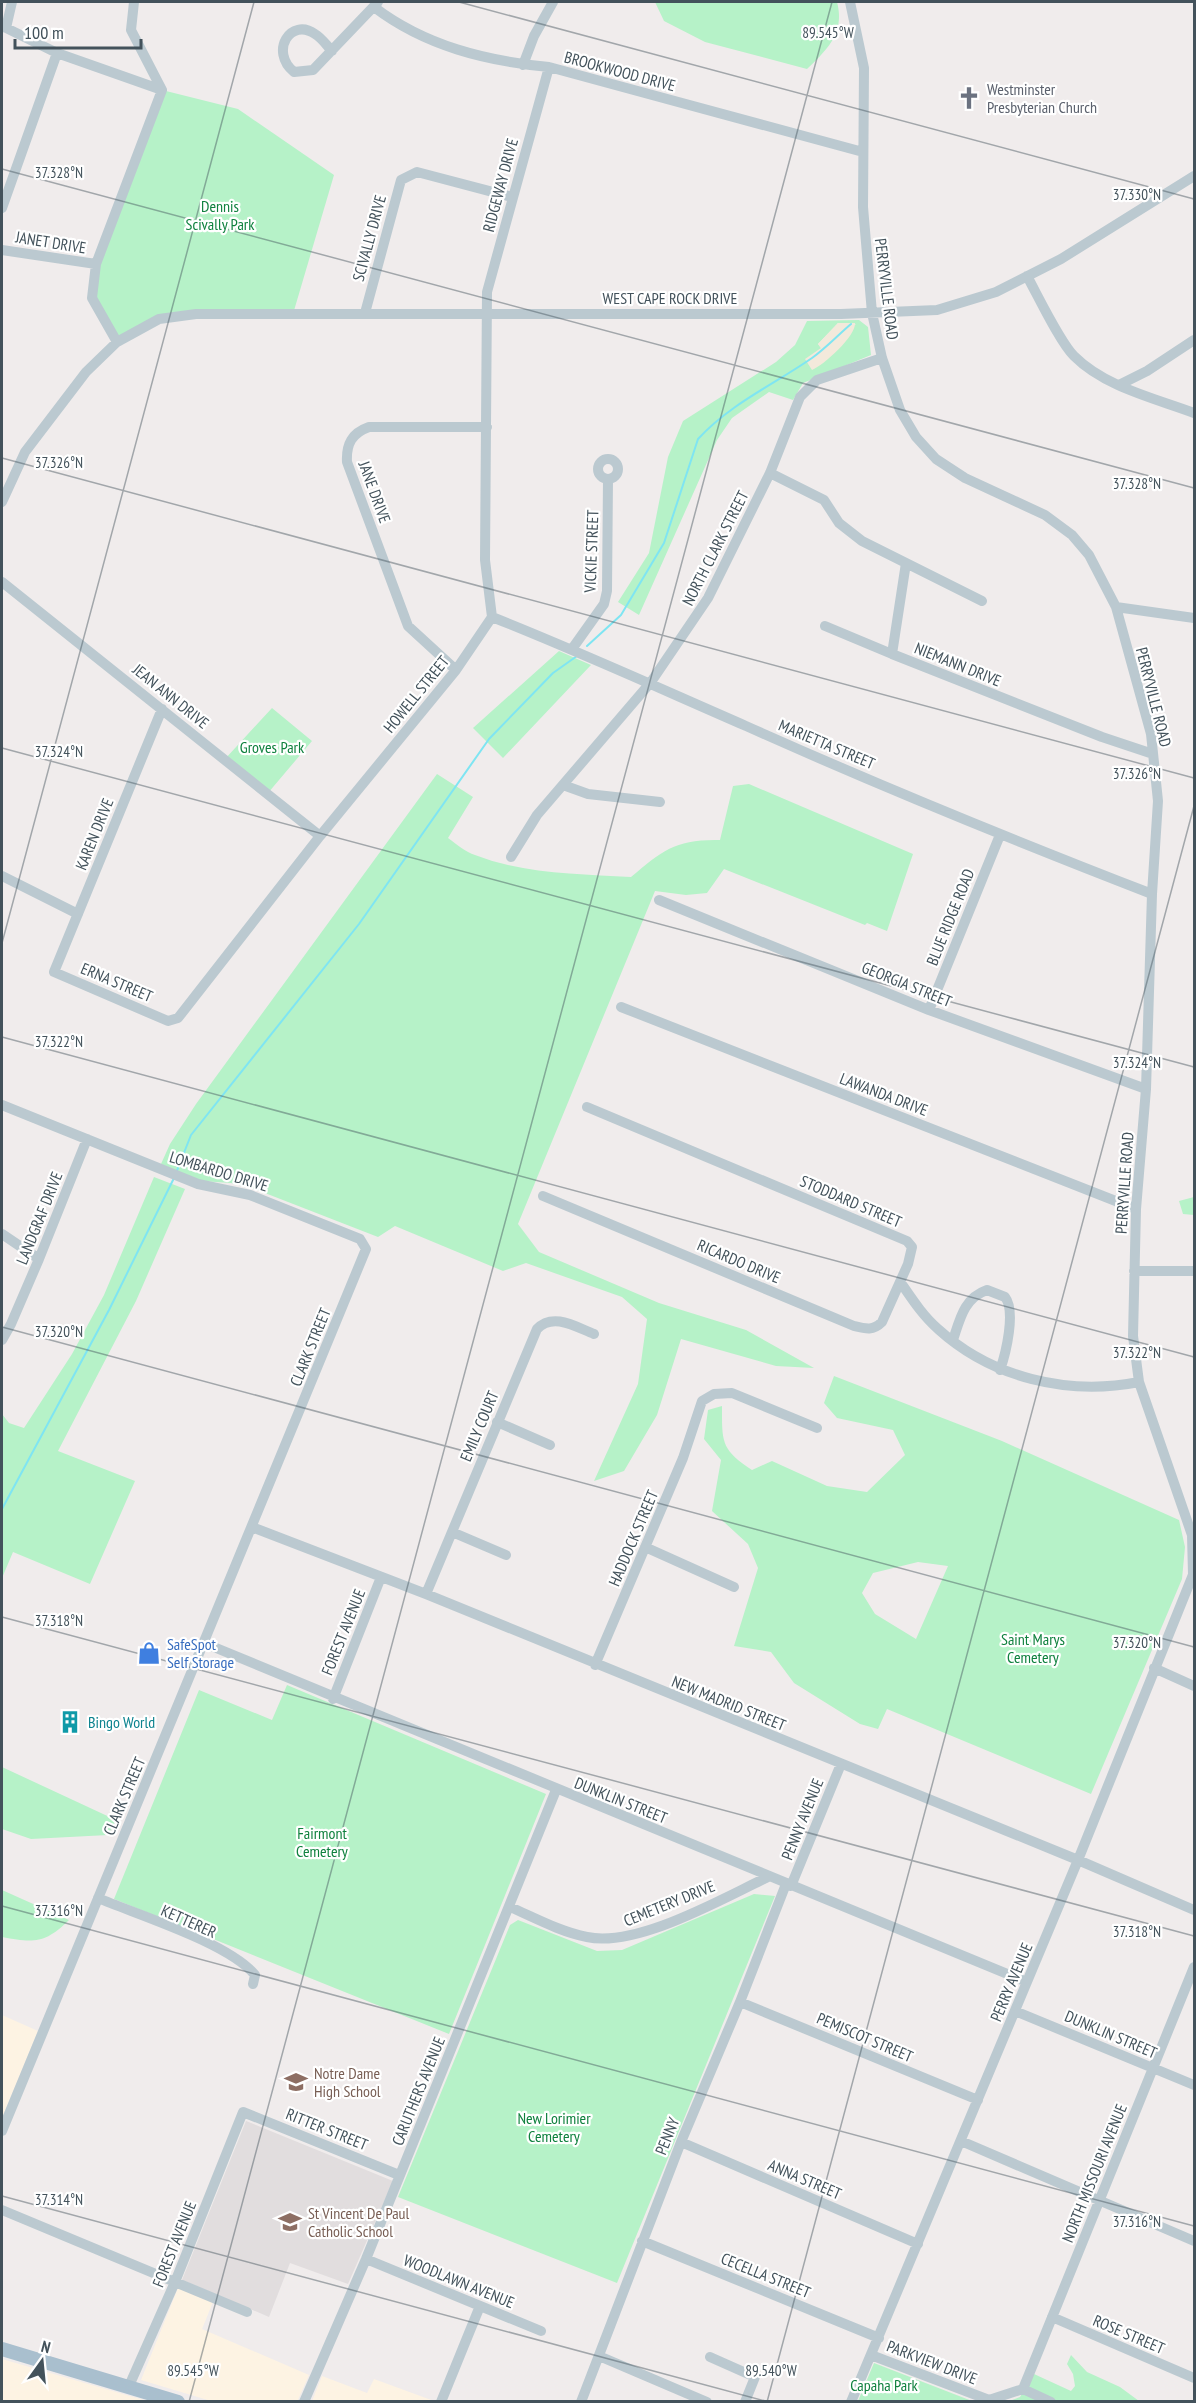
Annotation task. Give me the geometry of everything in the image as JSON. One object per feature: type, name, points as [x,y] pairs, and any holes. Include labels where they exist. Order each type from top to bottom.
[{"type":"main road","points":[[2,2349],[178,2402]]},
{"type":"street","points":[[12,2],[4,27],[57,53],[162,90]]},
{"type":"street","points":[[117,342],[92,298],[96,264],[162,90],[131,30],[134,2]]},
{"type":"street","points":[[523,64],[534,36],[554,2]]},
{"type":"street","name":"PERRYVILLE ROAD","points":[[850,2],[864,68],[863,207],[872,313],[882,358],[900,410],[925,449],[950,469],[1045,515],[1072,535],[1101,575],[1116,607],[1150,734],[1158,801],[1152,894],[1146,1089],[1136,1209],[1133,1336],[1139,1382],[1192,1535],[1194,1573]]},
{"type":"street","name":"BROOKWOOD DRIVE","points":[[332,51],[315,34],[306,30],[296,30],[288,35],[281,54],[285,64],[294,72],[304,73],[313,70],[332,51],[376,4],[396,24],[428,40],[465,52],[549,67],[863,152]]},
{"type":"street","points":[[2,208],[57,53]]},
{"type":"street","name":"RIDGEWAY DRIVE","points":[[487,313],[487,292],[549,67]]},
{"type":"street","name":"SCIVALLY DRIVE","points":[[365,313],[401,180],[417,172],[512,197]]},
{"type":"street","name":"WEST CAPE ROCK DRIVE","points":[[2,502],[25,452],[86,372],[117,342],[159,319],[196,314],[872,313],[937,310],[964,304],[996,292],[1061,259],[1194,176]]},
{"type":"street","name":"JANET DRIVE","points":[[2,250],[96,264]]},
{"type":"street","points":[[1027,276],[1072,354],[1094,372],[1119,385],[1194,412]]},
{"type":"street","points":[[487,313],[486,560],[492,617]]},
{"type":"street","points":[[1119,385],[1147,371],[1194,340]]},
{"type":"street","name":"NORTH CLARK STREET","points":[[511,857],[527,827],[651,682],[708,598],[770,474],[801,397],[808,387],[817,380],[882,358]]},
{"type":"street","name":"JANE DRIVE","points":[[456,670],[408,626],[347,462],[347,448],[354,435],[369,427],[487,427]]},
{"type":"street","points":[[770,474],[817,496],[849,533],[982,601]]},
{"type":"street","name":"VICKIE STREET","points":[[572,649],[604,604],[607,591],[608,479]]},
{"type":"street","name":"NIEMANN DRIVE","points":[[906,563],[892,654],[1102,737],[1153,754]]},
{"type":"street","name":"JEAN ANN DRIVE","points":[[2,582],[320,836]]},
{"type":"street","points":[[1116,607],[1194,618]]},
{"type":"street","name":"MARIETTA STREET","points":[[492,617],[651,682],[745,726],[1000,835],[1152,894]]},
{"type":"street","name":"HOWELL STREET","points":[[168,1021],[178,1018],[320,836],[456,670],[492,617]]},
{"type":"street","points":[[825,626],[892,654]]},
{"type":"street","name":"KAREN DRIVE","points":[[54,972],[162,709]]},
{"type":"street","points":[[563,785],[588,794],[660,802]]},
{"type":"street","name":"BLUE RIDGE ROAD","points":[[929,1010],[1000,835]]},
{"type":"street","points":[[2,876],[78,914]]},
{"type":"street","name":"GEORGIA STREET","points":[[659,900],[929,1010],[1146,1089]]},
{"type":"street","name":"ERNA STREET","points":[[54,972],[168,1021]]},
{"type":"street","name":"LAWANDA DRIVE","points":[[621,1007],[1136,1209]]},
{"type":"street","name":"LOMBARDO DRIVE","points":[[2,1105],[198,1184],[250,1195],[360,1239],[366,1249],[357,1272]]},
{"type":"street","name":"STODDARD STREET","points":[[587,1107],[907,1241],[912,1247],[911,1254],[901,1283]]},
{"type":"street","name":"LANDGRAF DRIVE","points":[[2,1340],[39,1259],[87,1139]]},
{"type":"street","name":"RICARDO DRIVE","points":[[543,1196],[868,1330],[877,1328],[882,1322],[901,1283]]},
{"type":"street","points":[[2,1234],[39,1259]]},
{"type":"street","points":[[1134,1271],[1194,1271]]},
{"type":"street","name":"CLARK STREET","points":[[2,2132],[357,1272]]},
{"type":"street","points":[[901,1283],[923,1314],[952,1341],[1000,1370],[1065,1386],[1117,1386],[1139,1382]]},
{"type":"street","points":[[952,1341],[965,1306],[971,1299],[987,1290],[1005,1297],[1010,1306],[1007,1347],[1000,1370]]},
{"type":"street","name":"EMILY COURT","points":[[426,1594],[537,1329],[542,1324],[557,1320],[594,1334]]},
{"type":"street","name":"HADDOCK STREET","points":[[595,1665],[683,1458],[702,1401],[708,1396],[732,1393],[817,1428]]},
{"type":"street","points":[[497,1422],[550,1445]]},
{"type":"street","name":"NEW MADRID STREET","points":[[252,1527],[426,1594],[595,1665],[1078,1860],[1194,1910]]},
{"type":"street","points":[[452,1532],[506,1555]]},
{"type":"street","points":[[645,1547],[734,1587]]},
{"type":"street","name":"PERRY AVENUE","points":[[851,2402],[1078,1860],[1194,1573]]},
{"type":"street","name":"FOREST AVENUE","points":[[333,1698],[381,1577]]},
{"type":"street","name":"DUNKLIN STREET","points":[[204,1643],[556,1790],[1027,1982]]},
{"type":"street","points":[[1154,1668],[1194,1686]]},
{"type":"street","name":"PENNY AVENUE","points":[[788,1885],[841,1764]]},
{"type":"street","name":"CARUTHERS AVENUE","points":[[304,2402],[366,2259],[556,1790]]},
{"type":"street","name":"CEMETERY DRIVE","points":[[510,1907],[587,1937],[614,1940],[640,1934],[768,1877]]},
{"type":"street","name":"PENNY","points":[[581,2402],[681,2142],[788,1885]]},
{"type":"street","name":"KETTERER","points":[[98,1898],[228,1954],[248,1967],[255,1975],[253,1984]]},
{"type":"street","name":"NORTH MISSOURI AVENUE","points":[[1023,2389],[1194,1968]]},
{"type":"street","name":"PEMISCOT STREET","points":[[740,2002],[978,2100]]},
{"type":"street","name":"DUNKLIN STREET","points":[[1015,2011],[1194,2085]]},
{"type":"street","name":"FOREST AVENUE","points":[[129,2386],[176,2282],[243,2112]]},
{"type":"street","name":"RITTER STREET","points":[[243,2112],[399,2175]]},
{"type":"street","points":[[961,2141],[1194,2241]]},
{"type":"street","name":"ANNA STREET","points":[[681,2142],[918,2244]]},
{"type":"street","points":[[2,2210],[247,2312]]},
{"type":"street","name":"CECELLA STREET","points":[[642,2241],[879,2337]]},
{"type":"street","name":"WOODLAWN AVENUE","points":[[366,2259],[541,2331]]},
{"type":"street","points":[[441,2402],[480,2306]]},
{"type":"street","name":"ROSE STREET","points":[[1052,2317],[1194,2378]]},
{"type":"street","name":"PARKVIEW DRIVE","points":[[871,2355],[989,2400],[1023,2389]]},
{"type":"street","points":[[599,2356],[707,2402]]},
{"type":"street","points":[[710,2357],[755,2377],[745,2402]]},
{"type":"street","points":[[1023,2389],[1051,2402]]},
{"type":"shaded area","points":[[2,2015],[38,2031],[2,2118]]},
{"type":"shaded area","name":"St Vincent De Paul Catholic School","points":[[246,2121],[393,2181],[348,2284],[290,2263],[269,2317],[182,2280]]},
{"type":"shaded area","points":[[178,2288],[213,2302],[202,2329],[309,2375],[297,2402],[211,2401],[141,2380]]},
{"type":"shaded area","points":[[2,2359],[147,2401],[2,2401]]},
{"type":"shaded area","points":[[322,2376],[367,2393],[374,2379],[434,2401],[312,2401]]},
{"type":"green space","points":[[655,2],[837,2],[839,22],[828,47],[807,69],[705,42],[664,21]]},
{"type":"green space","name":"Dennis Scivally Park","points":[[162,90],[238,109],[334,175],[293,314],[160,319],[117,342],[92,298],[96,264]]},
{"type":"green space","points":[[859,320],[868,327],[871,355],[803,383],[793,400],[769,392],[732,418],[717,440],[639,615],[618,602],[649,553],[668,457],[683,421],[776,362],[795,345],[807,321]],"holes":[[[838,323],[856,324],[805,359],[821,348],[818,344]]]},
{"type":"green space","points":[[559,651],[591,665],[503,758],[473,728]]},
{"type":"green space","name":"Groves Park","points":[[272,708],[312,741],[268,793],[225,759]]},
{"type":"green space","points":[[437,774],[473,797],[448,838],[475,855],[532,870],[631,877],[671,848],[692,842],[720,840],[733,786],[749,784],[913,854],[887,931],[867,923],[865,925],[724,869],[707,893],[686,895],[655,891],[518,1224],[539,1252],[659,1303],[746,1330],[814,1368],[776,1366],[681,1339],[657,1415],[624,1471],[594,1481],[638,1384],[647,1319],[622,1297],[526,1263],[503,1271],[395,1226],[378,1237],[252,1188],[231,1183],[201,1181],[161,1164],[170,1144],[196,1104]]},
{"type":"green space","points":[[154,1177],[185,1189],[136,1301],[58,1451],[135,1481],[90,1584],[13,1552],[2,1578],[2,1414],[9,1423],[24,1428],[72,1354],[104,1295]]},
{"type":"green space","points":[[1194,1197],[1194,1215],[1183,1214],[1179,1201]]},
{"type":"green space","name":"Saint Marys Cemetery","points":[[834,1376],[1002,1441],[1179,1520],[1185,1547],[1182,1579],[1091,1794],[887,1709],[878,1729],[860,1724],[794,1683],[771,1652],[734,1646],[758,1568],[748,1544],[712,1511],[721,1460],[704,1439],[708,1410],[722,1406],[722,1429],[725,1444],[734,1456],[752,1470],[772,1461],[827,1486],[867,1492],[905,1455],[893,1430],[837,1418],[824,1403]],"holes":[[[918,1562],[948,1566],[916,1639],[875,1614],[862,1593],[873,1573]]]},
{"type":"green space","name":"Fairmont Cemetery","points":[[287,1685],[546,1794],[449,2034],[114,1899],[199,1690],[272,1720]]},
{"type":"green space","points":[[2,1767],[116,1820],[108,1835],[31,1839],[2,1829]]},
{"type":"green space","points":[[2,1890],[69,1920],[53,1934],[38,1940],[2,1937]]},
{"type":"green space","name":"New Lorimier Cemetery","points":[[754,1894],[775,1896],[617,2283],[398,2197],[510,1925],[518,1920],[597,1951],[622,1950]]},
{"type":"green space","points":[[1071,2355],[1087,2372],[1120,2387],[1139,2401],[1007,2402],[1020,2397],[1034,2374],[1071,2391],[1075,2386],[1073,2374],[1067,2364]]},
{"type":"green space","name":"Capaha Park","points":[[874,2363],[972,2401],[858,2401]]},
{"type":"sand","points":[[838,323],[855,323],[854,329],[831,356],[812,370],[805,359],[821,348],[818,344]]},
{"type":"waterway","points":[[587,646],[621,615],[664,543],[698,439],[738,405],[812,358],[851,324]]},
{"type":"waterway","points":[[176,1173],[191,1135],[359,924],[489,739],[553,673],[577,656]]},
{"type":"waterway","points":[[2,1509],[109,1310],[174,1178]]},
{"type":"place","name":"Westminster Presbyterian Church","points":[[969,98]]},
{"type":"place","name":"SafeSpot Self Storage","points":[[149,1653]]},
{"type":"place","name":"Bingo World","points":[[70,1722]]},
{"type":"place","name":"Notre Dame High School","points":[[296,2082]]},
{"type":"place","name":"St Vincent De Paul Catholic School","points":[[290,2222]]}]
